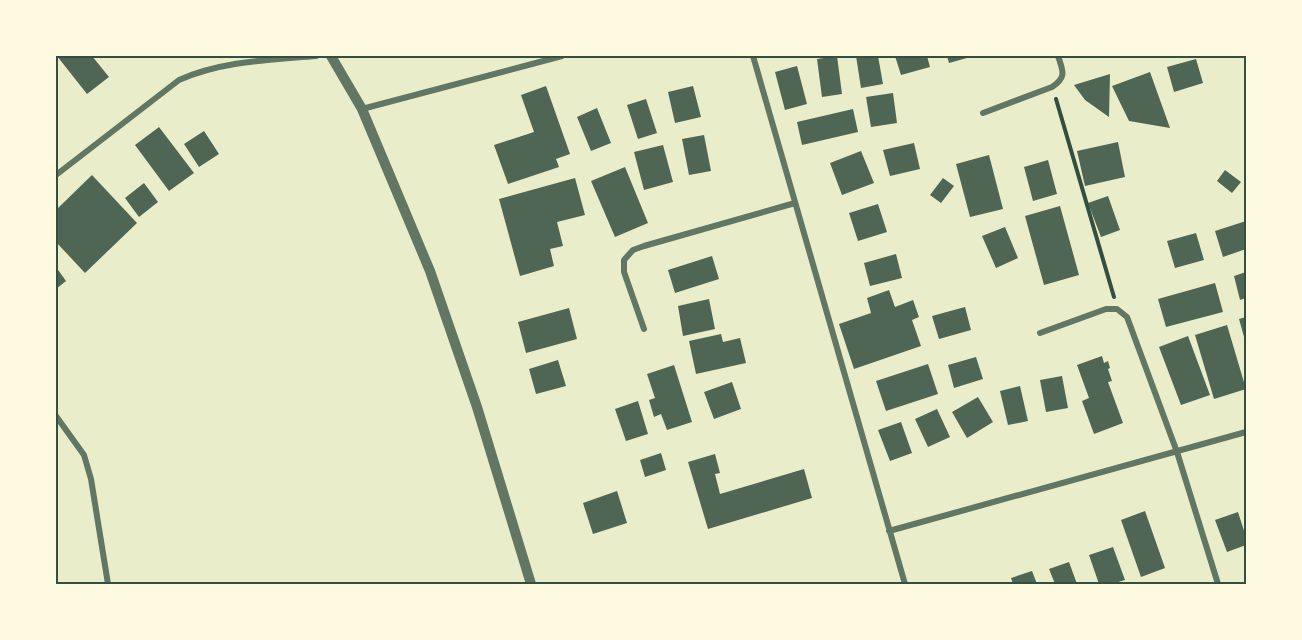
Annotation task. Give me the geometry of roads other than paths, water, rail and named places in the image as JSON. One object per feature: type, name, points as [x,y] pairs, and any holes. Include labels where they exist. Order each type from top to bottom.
[{"type":"street","points":[[56,175],[179,80],[198,71],[217,66],[315,56]]},
{"type":"street","points":[[331,56],[362,109],[430,271],[477,407],[531,585]]},
{"type":"street","points":[[362,109],[562,56]]},
{"type":"street","points":[[753,56],[905,585]]},
{"type":"street","points":[[983,113],[1052,87],[1062,78],[1063,73],[1058,56]]},
{"type":"street","points":[[644,329],[624,272],[624,260],[633,250],[660,240],[795,203]]},
{"type":"street","points":[[1040,333],[1106,309],[1117,309],[1127,317],[1177,452],[1218,585]]},
{"type":"street","points":[[56,416],[84,455],[91,479],[108,585]]},
{"type":"street","points":[[889,531],[1246,432]]}]
